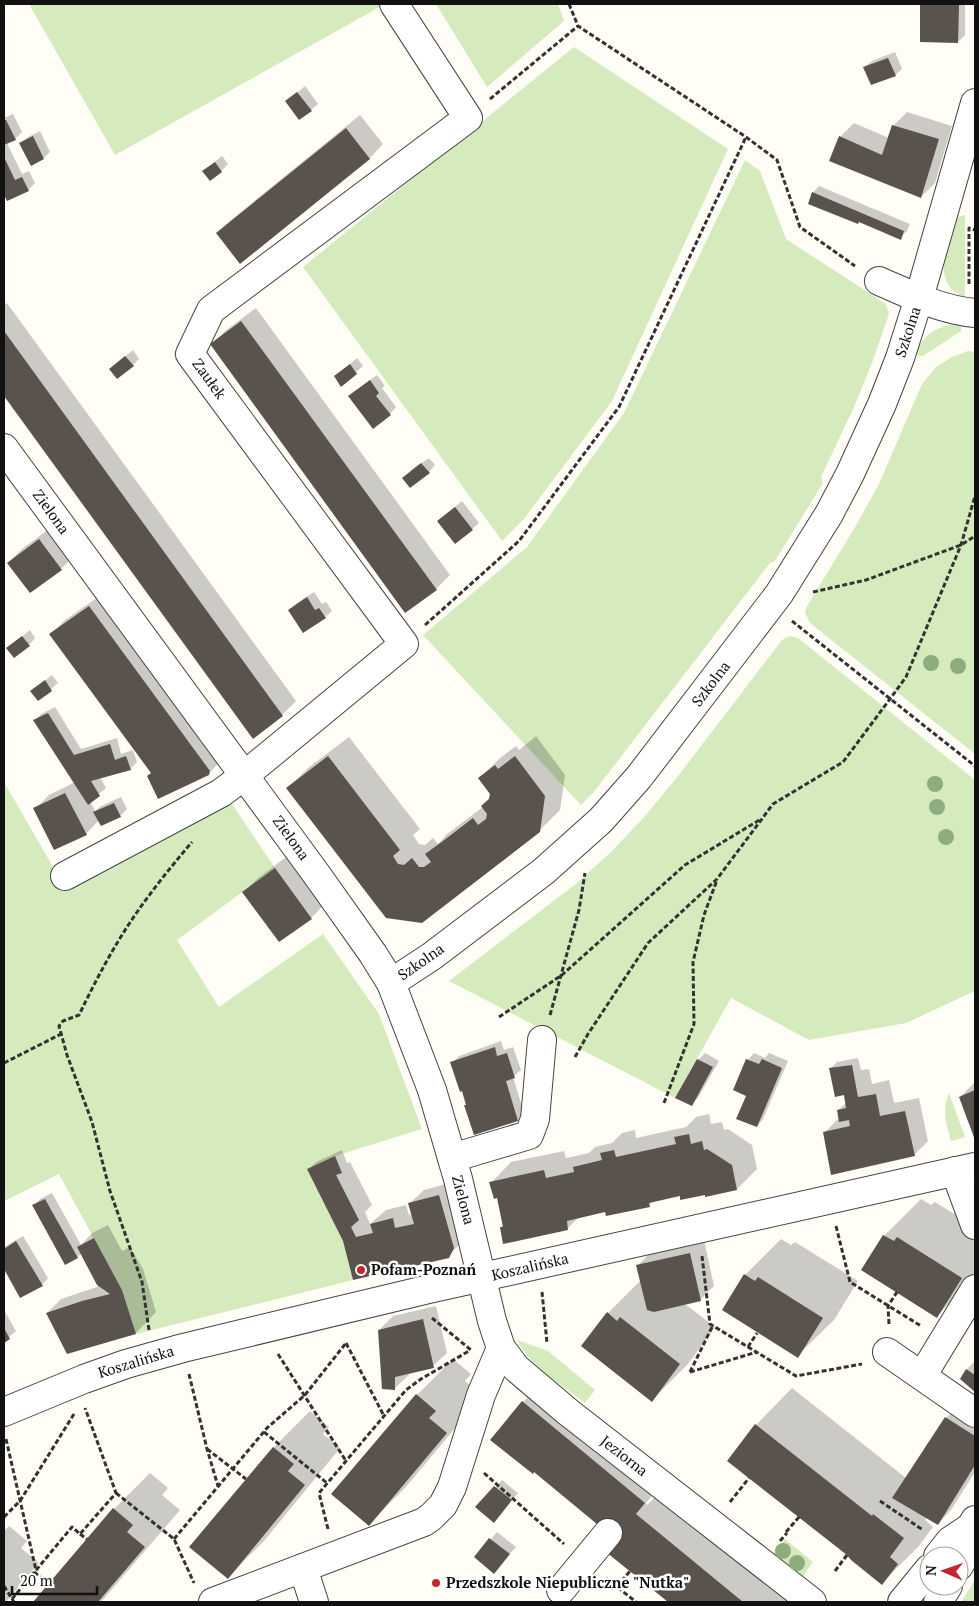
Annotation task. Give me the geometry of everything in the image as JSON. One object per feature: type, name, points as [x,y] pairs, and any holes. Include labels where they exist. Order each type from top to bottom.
[{"type":"street","points":[[394,4],[468,118]]},
{"type":"street","name":"Szkolna","points":[[391,983],[432,956],[536,876],[601,820],[639,777],[779,594],[850,474],[882,404],[900,358],[919,298],[975,103]]},
{"type":"street","name":"Zaułek","points":[[404,644],[190,354],[211,310],[468,118]]},
{"type":"street","points":[[879,281],[919,298]]},
{"type":"street","name":"Szkolna","points":[[919,298],[952,309],[975,313]]},
{"type":"street","name":"Zielona","points":[[4,448],[245,775],[373,954],[391,983],[432,1090],[452,1158],[482,1278]]},
{"type":"street","points":[[65,876],[221,793],[404,644]]},
{"type":"street","points":[[452,1158],[529,1135],[535,1119],[542,1040]]},
{"type":"street","points":[[965,1169],[975,1225]]},
{"type":"street","name":"Koszalińska","points":[[4,1412],[84,1379],[126,1364],[182,1348],[965,1169]]},
{"type":"street","name":"Jeziorna","points":[[482,1278],[492,1321],[490,1352],[516,1368],[568,1412],[812,1602]]},
{"type":"street","points":[[922,1376],[975,1288]]},
{"type":"street","points":[[204,1593],[303,1568],[424,1522],[431,1517],[438,1511],[452,1487],[481,1395],[490,1352]]},
{"type":"street","points":[[887,1352],[975,1413]]},
{"type":"street","points":[[946,1546],[950,1540],[973,1524]]},
{"type":"street","points":[[968,1546],[973,1524]]},
{"type":"street","points":[[561,1590],[608,1533]]},
{"type":"street","points":[[303,1568],[314,1602]]},
{"type":"street","points":[[902,1602],[919,1581]]},
{"type":"path","points":[[569,4],[578,26],[746,137],[777,160],[800,227],[879,281]]},
{"type":"path","points":[[468,118],[578,26]]},
{"type":"path","points":[[404,644],[519,541],[619,407],[746,137]]},
{"type":"path","points":[[969,228],[975,230]]},
{"type":"path","points":[[575,1056],[648,943],[717,880],[773,804],[843,762],[906,677],[961,546],[975,496]]},
{"type":"path","points":[[812,592],[866,580],[961,546],[975,536]]},
{"type":"path","points":[[788,618],[975,766]]},
{"type":"path","points":[[499,1017],[562,974],[685,865],[763,817]]},
{"type":"path","points":[[150,1338],[142,1282],[110,1191],[92,1122],[59,1026],[63,1021],[79,1015],[95,981],[129,924],[156,886],[196,836]]},
{"type":"path","points":[[542,1040],[562,974],[586,871]]},
{"type":"path","points":[[664,1103],[694,1024],[693,962],[704,915],[717,880]]},
{"type":"path","points":[[4,1063],[61,1034]]},
{"type":"path","points":[[836,1225],[850,1282],[944,1340]]},
{"type":"path","points":[[702,1256],[710,1324],[796,1376],[881,1360],[891,1348],[888,1306],[897,1292]]},
{"type":"path","points":[[542,1291],[547,1343]]},
{"type":"path","points":[[430,1317],[471,1350],[490,1352]]},
{"type":"path","points":[[713,1325],[690,1372],[757,1352]]},
{"type":"path","points":[[748,1347],[757,1332]]},
{"type":"path","points":[[343,1337],[384,1416]]},
{"type":"path","points":[[174,1539],[264,1432],[305,1395],[346,1343]]},
{"type":"path","points":[[274,1346],[346,1461]]},
{"type":"path","points":[[335,1556],[319,1492],[406,1390],[421,1379],[471,1350]]},
{"type":"path","points":[[187,1366],[207,1449],[219,1487]]},
{"type":"path","points":[[82,1401],[116,1493],[174,1539],[204,1593]]},
{"type":"path","points":[[4,1517],[20,1501],[77,1409]]},
{"type":"path","points":[[264,1432],[327,1483]]},
{"type":"path","points":[[4,1433],[35,1571],[49,1584]]},
{"type":"path","points":[[207,1449],[246,1478]]},
{"type":"path","points":[[462,1454],[585,1561],[636,1602]]},
{"type":"path","points":[[80,1534],[116,1493]]},
{"type":"path","points":[[880,1501],[918,1527]]},
{"type":"path","points":[[786,1532],[799,1517]]},
{"type":"path","points":[[4,1586],[13,1600],[72,1527],[87,1539]]},
{"type":"path","points":[[835,1571],[847,1555]]},
{"type":"path","points":[[617,1587],[630,1571]]},
{"type":"green space","points":[[29,4],[385,4],[115,155]]},
{"type":"green space","points":[[436,4],[558,4],[564,21],[487,87]]},
{"type":"green space","points":[[574,47],[728,149],[612,401],[524,519],[502,541],[303,267]]},
{"type":"green space","points":[[745,160],[760,171],[786,239],[886,304],[889,314],[854,407],[821,477],[823,483],[775,561],[770,563],[593,793],[581,805],[423,635],[527,547],[624,413]]},
{"type":"green space","points":[[965,215],[965,297],[954,291],[947,283],[944,273],[944,262],[955,218]]},
{"type":"green space","points":[[955,324],[961,325],[961,331],[923,356],[915,355],[925,338],[935,330]]},
{"type":"green space","points":[[968,351],[975,352],[975,754],[810,623],[805,613],[807,606],[879,484],[922,384],[936,367],[952,357]]},
{"type":"green space","points":[[789,636],[798,638],[975,780],[975,991],[906,1023],[809,1040],[731,998],[675,1098],[449,981],[577,883],[612,851],[645,816],[678,776],[782,640]]},
{"type":"green space","points":[[4,782],[64,886],[228,798],[275,868],[177,940],[219,1007],[323,934],[379,1014],[422,1129],[335,1156],[308,1169],[343,1241],[353,1280],[136,1334],[122,1290],[59,1174],[4,1201]]},
{"type":"green space","points":[[949,1093],[965,1137],[951,1141],[945,1111]]},
{"type":"green space","points":[[517,1340],[548,1351],[595,1390],[585,1403],[538,1367]]},
{"type":"green space","points":[[785,1539],[813,1562],[802,1578],[772,1555]]},
{"type":"green space","points":[[975,1580],[975,1602],[961,1602],[965,1596],[969,1596],[969,1589]]},
{"type":"building","points":[[920,4],[959,4],[958,43],[920,42]]},
{"type":"building","points":[[888,58],[896,76],[871,85],[863,67]]},
{"type":"building","points":[[297,92],[312,111],[299,120],[285,101]]},
{"type":"building","points":[[4,120],[6,120],[16,140],[4,145]]},
{"type":"building","points":[[892,125],[939,139],[921,198],[829,161],[839,136],[882,155]]},
{"type":"building","points":[[346,128],[370,159],[240,264],[216,233]]},
{"type":"building","points":[[33,136],[44,159],[31,166],[19,143]]},
{"type":"building","points":[[4,157],[15,180],[22,177],[29,191],[7,201],[4,195]]},
{"type":"building","points":[[215,162],[222,172],[210,181],[202,171]]},
{"type":"building","points":[[812,192],[904,231],[901,240],[859,222],[858,224],[808,204]]},
{"type":"building","points":[[241,321],[437,590],[405,613],[210,344]]},
{"type":"building","points":[[4,331],[283,716],[253,739],[4,396]]},
{"type":"building","points":[[125,356],[134,366],[117,379],[109,369]]},
{"type":"building","points":[[350,364],[357,374],[341,387],[334,376]]},
{"type":"building","points":[[370,380],[379,393],[376,396],[391,415],[373,429],[348,396]]},
{"type":"building","points":[[421,463],[430,473],[410,488],[402,478]]},
{"type":"building","points":[[455,507],[473,530],[455,544],[437,521]]},
{"type":"building","points":[[39,539],[62,570],[30,593],[7,563]]},
{"type":"building","points":[[307,597],[315,610],[319,608],[326,618],[303,633],[288,610]]},
{"type":"building","points":[[89,606],[210,771],[209,775],[158,799],[147,776],[151,773],[49,634]]},
{"type":"building","points":[[22,636],[30,646],[14,658],[6,648]]},
{"type":"building","points":[[45,680],[52,691],[38,701],[30,691]]},
{"type":"building","points":[[48,713],[74,755],[110,744],[115,760],[126,756],[131,770],[91,781],[100,796],[88,805],[33,720]]},
{"type":"building","points":[[328,756],[400,850],[393,856],[398,864],[404,865],[412,858],[419,867],[424,867],[431,862],[425,854],[473,818],[478,825],[486,819],[487,814],[481,806],[489,799],[490,794],[478,778],[495,765],[498,769],[515,756],[545,796],[540,832],[422,923],[386,918],[286,788]]},
{"type":"building","points":[[65,793],[87,835],[54,850],[33,808]]},
{"type":"building","points":[[114,803],[121,817],[101,826],[93,812]]},
{"type":"building","points":[[275,868],[312,919],[279,942],[242,892]]},
{"type":"building","points":[[495,1047],[497,1056],[507,1053],[515,1078],[506,1081],[518,1121],[474,1135],[464,1105],[466,1105],[462,1091],[460,1092],[450,1062]]},
{"type":"building","points":[[697,1059],[713,1067],[692,1106],[675,1098]]},
{"type":"building","points":[[746,1059],[759,1064],[762,1059],[782,1068],[757,1127],[736,1119],[746,1096],[733,1090]]},
{"type":"building","points":[[852,1065],[858,1097],[876,1094],[880,1116],[905,1111],[915,1156],[831,1175],[823,1132],[850,1126],[849,1120],[839,1122],[837,1110],[846,1108],[844,1095],[835,1097],[829,1068]]},
{"type":"building","points":[[975,1090],[975,1140],[959,1097]]},
{"type":"building","points":[[689,1134],[691,1144],[702,1141],[704,1150],[707,1149],[732,1165],[737,1190],[680,1200],[680,1196],[649,1203],[650,1207],[606,1216],[605,1212],[567,1221],[568,1230],[503,1244],[500,1227],[503,1227],[497,1198],[494,1199],[489,1182],[544,1170],[546,1178],[574,1172],[573,1167],[602,1160],[600,1153],[614,1150],[616,1157],[676,1144],[674,1137]]},
{"type":"building","points":[[335,1156],[342,1173],[336,1175],[359,1220],[351,1227],[356,1237],[373,1233],[370,1224],[393,1218],[395,1228],[414,1224],[408,1203],[439,1195],[454,1248],[449,1258],[353,1280],[343,1241],[307,1169]]},
{"type":"building","points":[[45,1199],[78,1258],[65,1265],[32,1205]]},
{"type":"building","points":[[883,1235],[894,1241],[897,1237],[962,1278],[937,1318],[861,1270]]},
{"type":"building","points":[[94,1238],[122,1290],[136,1334],[67,1354],[46,1313],[110,1294],[97,1285],[77,1247]]},
{"type":"building","points":[[16,1241],[43,1286],[20,1298],[4,1269],[4,1249]]},
{"type":"building","points":[[690,1253],[701,1301],[654,1312],[647,1310],[636,1265]]},
{"type":"building","points":[[744,1274],[755,1281],[758,1277],[823,1318],[798,1358],[722,1310]]},
{"type":"building","points":[[607,1312],[617,1321],[620,1317],[680,1364],[652,1402],[581,1346]]},
{"type":"building","points":[[423,1319],[434,1368],[395,1377],[395,1390],[382,1389],[378,1330]]},
{"type":"building","points":[[4,1328],[10,1339],[4,1343]]},
{"type":"building","points":[[966,1369],[975,1375],[975,1392],[960,1379]]},
{"type":"building","points":[[416,1394],[436,1411],[429,1418],[447,1433],[369,1526],[331,1494]]},
{"type":"building","points":[[522,1401],[645,1503],[636,1514],[743,1602],[668,1602],[606,1552],[615,1539],[534,1472],[533,1474],[490,1440]]},
{"type":"building","points":[[945,1417],[975,1436],[975,1465],[938,1525],[892,1498]]},
{"type":"building","points":[[755,1424],[872,1516],[873,1514],[904,1538],[890,1557],[898,1564],[882,1585],[847,1555],[727,1461]]},
{"type":"building","points":[[273,1447],[294,1464],[288,1471],[305,1485],[228,1579],[189,1547]]},
{"type":"building","points":[[494,1486],[512,1500],[494,1523],[475,1507]]},
{"type":"building","points":[[113,1508],[133,1525],[127,1532],[145,1547],[98,1602],[33,1602]]},
{"type":"building","points":[[489,1538],[510,1554],[494,1574],[474,1557]]},
{"type":"place","name":"Pofam-Poznań","points":[[361,1270]]},
{"type":"place","name":"Przedszkole Niepubliczne \"Nutka\"","points":[[436,1583]]}]
